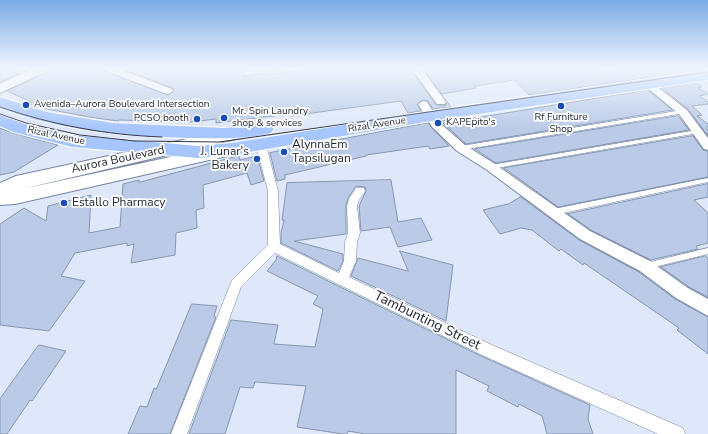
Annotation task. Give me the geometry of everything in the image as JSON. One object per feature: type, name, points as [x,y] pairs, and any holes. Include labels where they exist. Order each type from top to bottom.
[{"type":"main road","name":"Rizal Avenue","points":[[0,120],[19,128],[72,141],[198,152],[235,141],[544,88]]},
{"type":"main road","name":"Rizal Avenue","points":[[0,102],[16,109],[40,115],[104,128],[137,130],[261,145],[432,107],[600,88]]},
{"type":"main road","name":"Aurora Boulevard","points":[[0,198],[15,197],[118,175],[235,141]]},
{"type":"main road","name":"Aurora Boulevard","points":[[0,190],[23,181],[162,150]]},
{"type":"street","points":[[161,88],[168,91]]},
{"type":"street","points":[[424,88],[440,130],[461,148],[585,235],[645,266],[682,293],[708,308]]},
{"type":"street","points":[[654,88],[683,112],[708,146]]},
{"type":"street","points":[[179,434],[236,284],[274,247],[274,191],[261,145]]},
{"type":"street","points":[[342,280],[350,261],[351,242],[354,233],[352,206],[354,199],[360,191]]},
{"type":"street","name":"Tambunting Street","points":[[274,247],[487,350],[677,434]]},
{"type":"lane","points":[[461,148],[683,112]]},
{"type":"lane","points":[[490,167],[697,132]]},
{"type":"lane","points":[[106,162],[119,155],[121,151],[118,146]]},
{"type":"lane","points":[[554,212],[708,180]]},
{"type":"lane","points":[[645,266],[708,251]]},
{"type":"building","points":[[13,88],[150,88],[168,95],[174,91],[173,88],[424,88],[436,105],[445,106],[447,102],[451,107],[433,109],[428,101],[423,100],[417,104],[421,111],[408,113],[401,101],[290,116],[290,114],[216,123],[216,119],[191,122],[118,121],[32,106],[27,104],[31,102],[7,91]]},
{"type":"building","points":[[438,88],[475,88],[442,94]]},
{"type":"building","points":[[523,88],[575,88],[529,95]]},
{"type":"building","points":[[662,88],[698,88],[708,94],[699,96],[708,102],[708,104],[692,106],[702,115],[697,116],[708,124],[708,136],[688,109]]},
{"type":"building","points":[[648,90],[672,110],[466,144],[441,121],[460,118],[461,120]]},
{"type":"building","points":[[678,116],[689,130],[496,163],[475,149]]},
{"type":"building","points":[[428,123],[449,146],[430,149],[428,146],[366,155],[285,175],[285,179],[277,181],[270,153]]},
{"type":"building","points":[[0,128],[58,145],[14,172],[0,175]]},
{"type":"building","points":[[693,136],[703,150],[708,151],[708,177],[558,207],[504,168]]},
{"type":"building","points":[[239,156],[240,160],[257,156],[264,181],[251,185],[247,173],[203,185],[204,208],[196,210],[197,228],[176,233],[175,255],[131,263],[134,244],[127,246],[127,243],[75,253],[61,276],[85,281],[49,331],[0,325],[0,224],[24,208],[46,221],[48,206],[91,195],[89,233],[120,227],[123,184],[139,180],[139,182]]},
{"type":"building","points":[[391,180],[398,222],[421,218],[432,240],[398,247],[390,227],[361,231],[359,206],[366,191],[365,187],[356,186],[348,198],[346,206],[346,234],[294,241],[343,254],[343,261],[338,271],[281,243],[281,233],[284,220],[282,220],[287,183]]},
{"type":"building","points":[[708,184],[708,197],[694,200],[708,213],[708,243],[696,246],[698,249],[651,260],[591,230],[568,214]]},
{"type":"building","points":[[521,197],[579,240],[639,272],[675,299],[708,317],[708,354],[677,330],[679,328],[584,263],[583,265],[561,249],[559,251],[532,230],[521,228],[500,234],[483,210],[508,204]]},
{"type":"building","points":[[400,251],[453,265],[446,321],[351,276],[358,258],[408,271]]},
{"type":"building","points":[[277,256],[481,356],[590,405],[588,419],[593,434],[547,434],[542,416],[519,404],[518,407],[487,391],[489,386],[456,370],[456,434],[366,434],[348,431],[347,434],[343,434],[297,427],[306,386],[255,382],[253,388],[240,387],[225,434],[189,434],[231,320],[278,325],[274,344],[315,347],[323,309],[313,304],[318,296],[267,271],[276,260]]},
{"type":"building","points":[[706,256],[708,258],[708,297],[689,287],[661,267]]},
{"type":"building","points":[[192,304],[217,306],[214,316],[216,317],[170,434],[128,434],[140,406],[147,407],[154,388],[156,389]]},
{"type":"building","points":[[39,345],[66,351],[32,401],[30,400],[7,434],[0,434],[0,399]]},
{"type":"tram line","points":[[0,114],[26,123],[80,135],[135,141],[219,142],[594,88]]},
{"type":"tram line","points":[[0,107],[40,119],[80,128],[121,134],[162,137]]},
{"type":"place","name":"Avenida–Aurora Boulevard Intersection","points":[[26,105]]},
{"type":"place","name":"Rf Furniture Shop","points":[[561,106]]},
{"type":"place","name":"Mr. Spin Laundry shop & services","points":[[224,118]]},
{"type":"place","name":"PCSO booth","points":[[197,119]]},
{"type":"place","name":"KAPEpito's","points":[[438,123]]},
{"type":"place","name":"AlynnaEm Tapsilugan","points":[[284,152]]},
{"type":"place","name":"J. Lunar's Bakery","points":[[257,159]]},
{"type":"place","name":"Estallo Pharmacy","points":[[64,203]]}]
